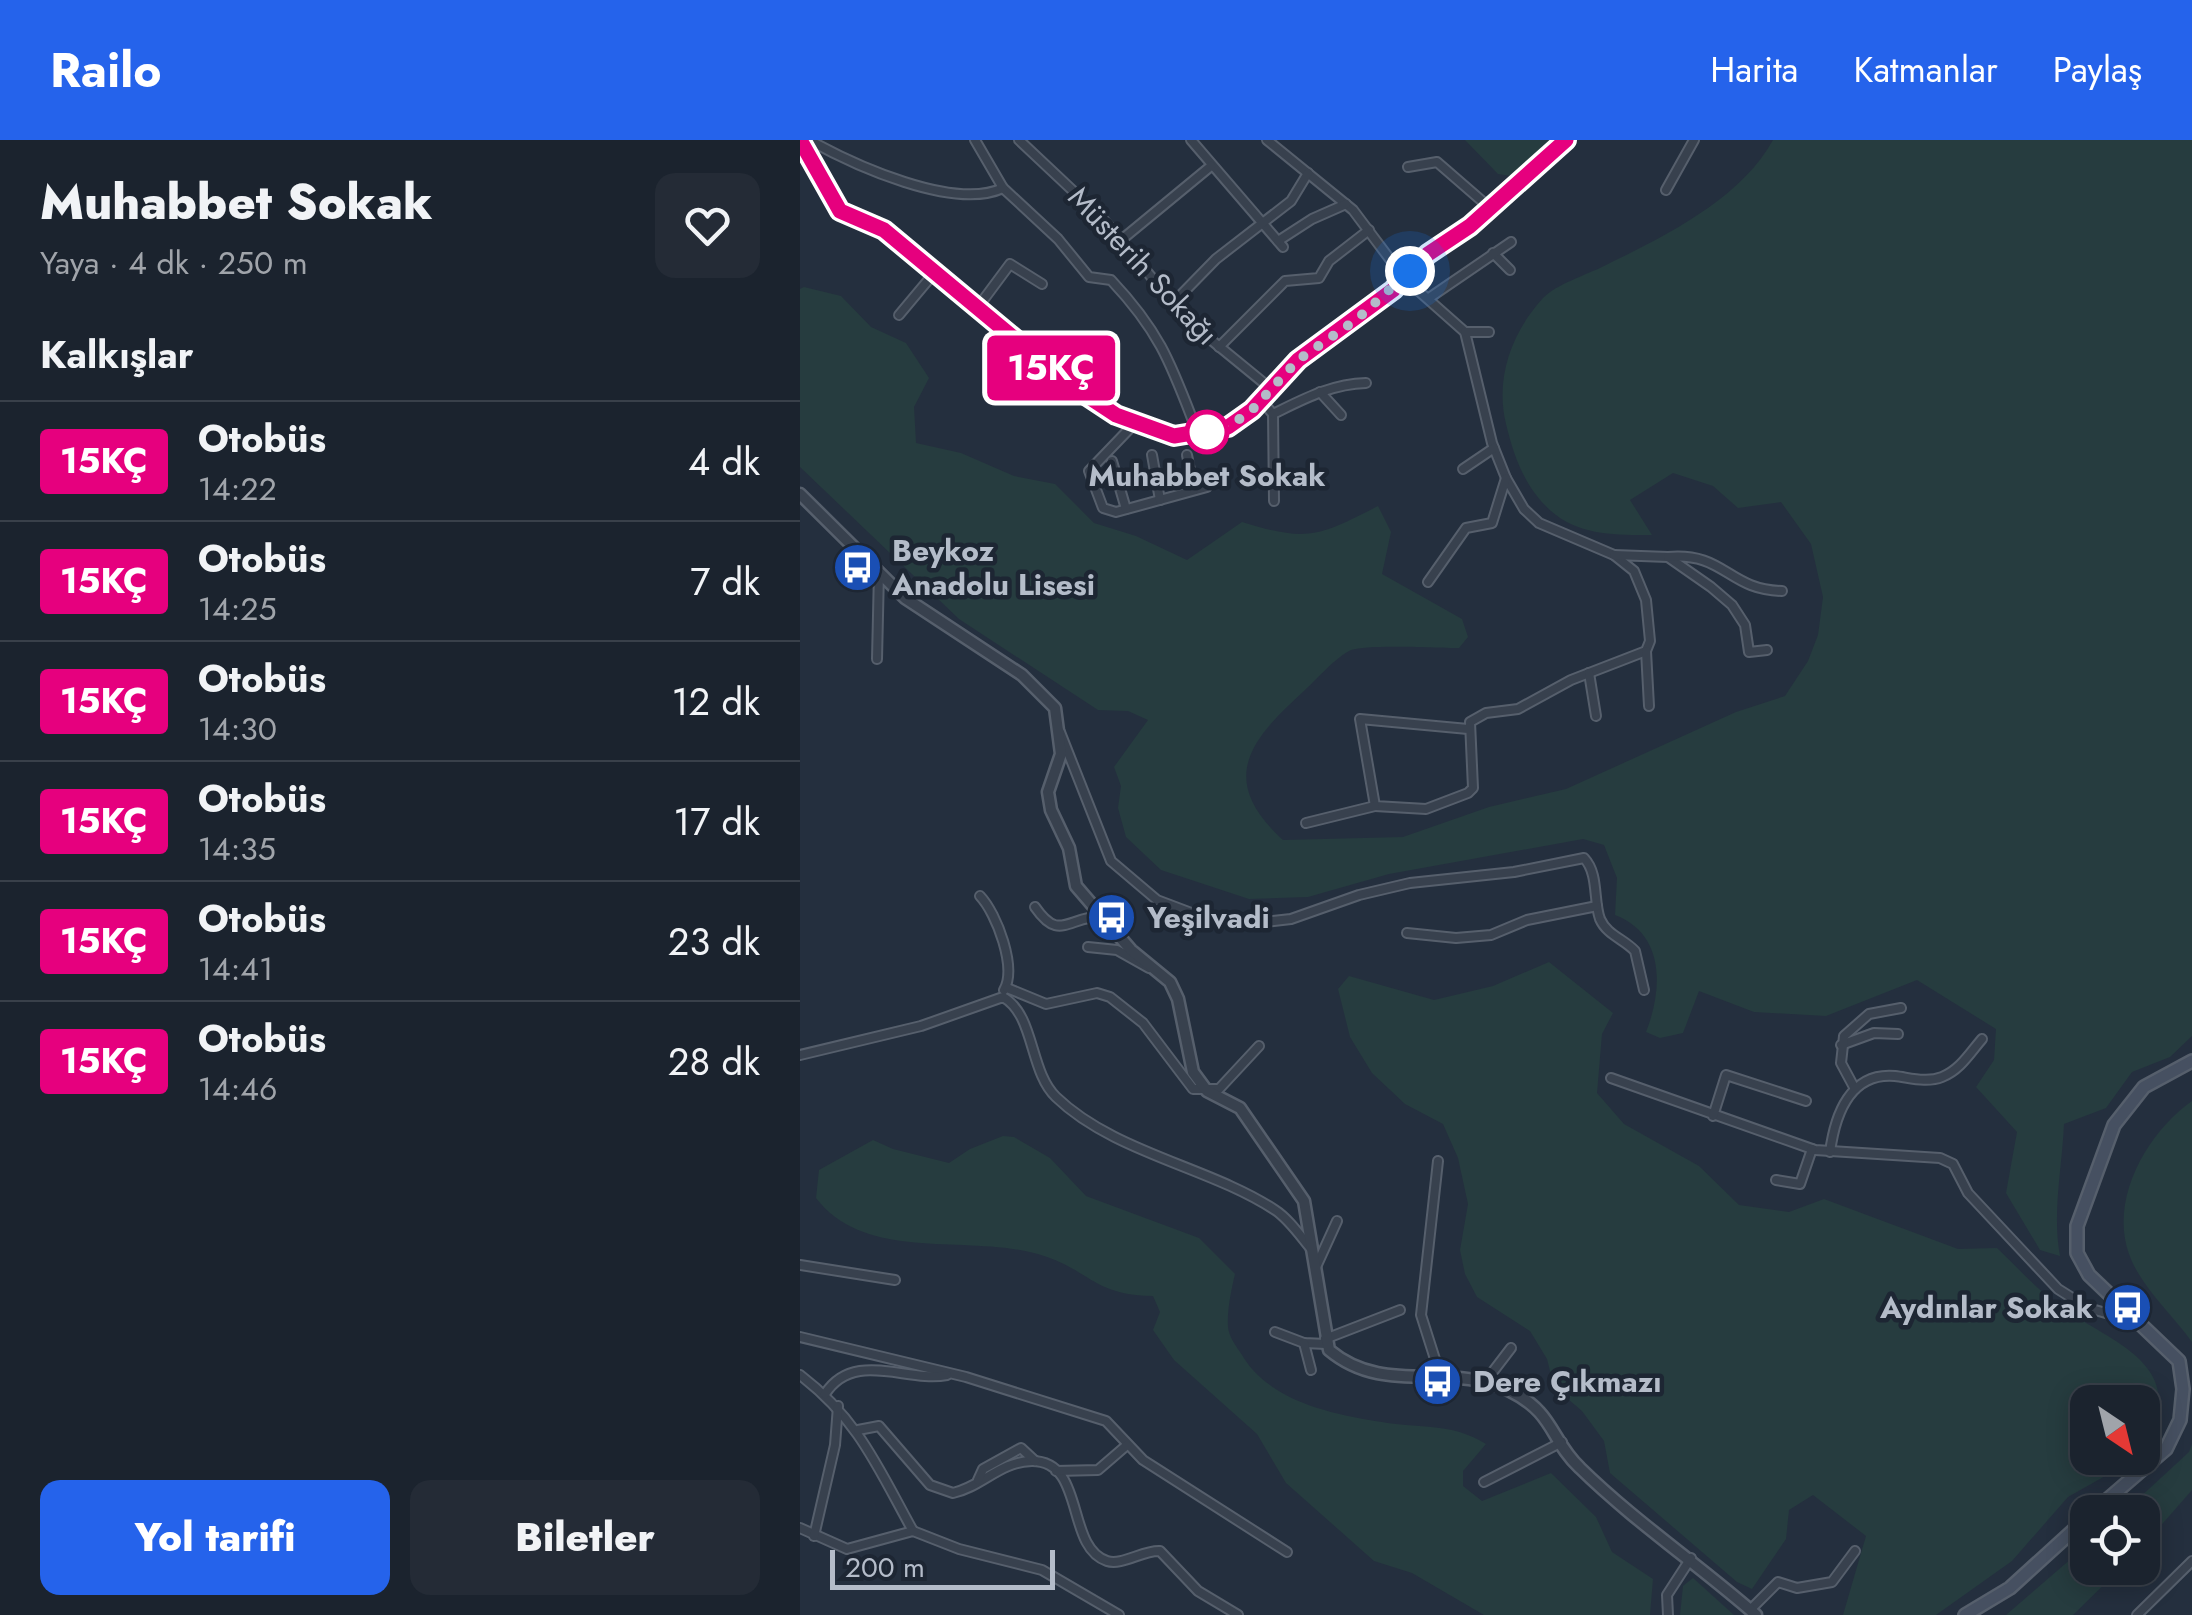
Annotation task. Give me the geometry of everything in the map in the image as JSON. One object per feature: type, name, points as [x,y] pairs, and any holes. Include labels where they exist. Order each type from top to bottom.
[{"type":"main road","points":[[2113,1495],[2166,1449],[2180,1420],[2179,1361],[2089,1275],[2077,1252],[2076,1226],[2114,1125],[2144,1087],[2192,1061]]},
{"type":"main road","points":[[1964,1615],[2010,1588],[2070,1533]]},
{"type":"street","points":[[800,140],[840,211],[884,230],[1066,381],[1135,423],[1174,436],[1228,427],[1298,360],[1356,320],[1428,254],[1490,208],[1566,140]]},
{"type":"street","points":[[809,140],[890,177],[986,195],[1003,188]]},
{"type":"street","points":[[975,140],[1003,188],[1058,239],[1089,277],[1111,280],[1152,328],[1166,349],[1198,434]]},
{"type":"street","name":"Müsterih Sokağı","points":[[1018,140],[1120,240],[1173,304],[1270,388]]},
{"type":"street","points":[[1192,140],[1280,244],[1312,219],[1346,204]]},
{"type":"street","points":[[1268,140],[1346,204],[1404,278],[1465,332],[1494,448],[1524,509],[1538,523],[1614,554],[1634,571],[1646,600],[1650,706]]},
{"type":"street","points":[[1666,190],[1694,140]]},
{"type":"street","points":[[1408,167],[1437,162],[1490,208]]},
{"type":"street","points":[[1120,240],[1211,166]]},
{"type":"street","points":[[1173,304],[1216,259],[1290,201],[1308,173]]},
{"type":"street","points":[[1219,347],[1285,281],[1319,278],[1329,261],[1369,230]]},
{"type":"street","points":[[1429,298],[1511,242]]},
{"type":"street","points":[[1494,253],[1510,270]]},
{"type":"street","points":[[978,307],[1010,264],[1042,284]]},
{"type":"street","points":[[899,314],[935,272]]},
{"type":"street","points":[[1465,332],[1488,332]]},
{"type":"street","points":[[1066,381],[1092,360]]},
{"type":"street","points":[[1273,414],[1320,392],[1366,383]]},
{"type":"street","points":[[1320,392],[1341,415]]},
{"type":"street","points":[[1260,400],[1273,414],[1274,501]]},
{"type":"street","points":[[1135,423],[1090,472],[1103,508],[1109,512],[1126,510],[1206,487]]},
{"type":"street","points":[[1463,469],[1494,448]]},
{"type":"street","points":[[1187,454],[1194,490]]},
{"type":"street","points":[[1152,455],[1160,500]]},
{"type":"street","points":[[1112,460],[1126,510]]},
{"type":"street","points":[[1428,582],[1466,528],[1492,523],[1506,478]]},
{"type":"street","points":[[800,494],[905,598],[1045,694],[1054,708],[1111,860],[1170,908],[1202,918],[1256,923],[1291,919],[1393,887],[1514,872],[1574,858],[1588,863],[1606,930],[1635,952],[1644,990]]},
{"type":"street","points":[[1614,554],[1704,557],[1750,586],[1782,591]]},
{"type":"street","points":[[1668,557],[1732,605],[1744,625],[1750,652],[1767,650]]},
{"type":"street","points":[[877,659],[879,572]]},
{"type":"street","points":[[1375,806],[1360,719],[1468,729],[1486,713],[1518,709],[1589,673],[1646,652]]},
{"type":"street","points":[[1589,673],[1596,716]]},
{"type":"street","points":[[1306,823],[1375,806],[1426,809],[1468,793],[1473,788],[1468,729]]},
{"type":"street","points":[[1060,732],[1060,754],[1048,792],[1051,810],[1070,848],[1076,886],[1178,998],[1193,1072],[1206,1091]]},
{"type":"street","points":[[980,896],[990,907],[1003,948],[1007,988]]},
{"type":"street","points":[[1407,933],[1456,938],[1491,935],[1527,920],[1598,906]]},
{"type":"street","points":[[1035,907],[1048,926],[1056,928],[1086,916],[1105,916]]},
{"type":"street","points":[[1088,946],[1116,950],[1158,972]]},
{"type":"street","points":[[800,1055],[921,1026],[997,996],[1007,988]]},
{"type":"street","points":[[1007,988],[1046,1004],[1096,993],[1110,997],[1143,1023],[1193,1089],[1206,1091],[1240,1108],[1304,1201],[1325,1342],[1344,1363],[1370,1375],[1485,1382],[1542,1412],[1583,1472],[1753,1612],[1778,1582],[1807,1588],[1832,1582],[1855,1551]]},
{"type":"street","points":[[997,996],[1019,1010],[1042,1079],[1058,1100],[1128,1143],[1188,1171],[1216,1178],[1280,1212],[1314,1253]]},
{"type":"street","points":[[1855,1089],[1843,1070],[1841,1045],[1854,1024],[1869,1014],[1901,1008]]},
{"type":"street","points":[[1841,1045],[1874,1034],[1898,1034]]},
{"type":"street","points":[[1830,1152],[1834,1127],[1855,1089],[1876,1076],[1930,1080],[1943,1077],[1956,1070],[1982,1039]]},
{"type":"street","points":[[1206,1091],[1234,1078],[1259,1046]]},
{"type":"street","points":[[1712,1116],[1726,1075],[1806,1101]]},
{"type":"street","points":[[1611,1078],[1812,1149],[1940,1158],[1953,1164],[1968,1193],[2058,1289],[2088,1308],[2134,1321]]},
{"type":"street","points":[[1776,1180],[1800,1184],[1812,1149]]},
{"type":"street","points":[[1438,1161],[1421,1315],[1440,1378]]},
{"type":"street","points":[[1316,1268],[1338,1221]]},
{"type":"street","points":[[800,1265],[860,1271],[894,1280]]},
{"type":"street","points":[[1275,1332],[1304,1344],[1325,1342],[1400,1310]]},
{"type":"street","points":[[800,1337],[952,1374],[1106,1420],[1126,1445],[1222,1514],[1287,1552]]},
{"type":"street","points":[[1304,1344],[1311,1370]]},
{"type":"street","points":[[1485,1382],[1512,1348]]},
{"type":"street","points":[[825,1394],[833,1383],[852,1372],[952,1374]]},
{"type":"street","points":[[800,1375],[838,1406],[858,1430],[913,1531]]},
{"type":"street","points":[[814,1536],[835,1445],[838,1406]]},
{"type":"street","points":[[858,1430],[879,1426],[930,1485],[953,1493],[1001,1468],[1035,1460]]},
{"type":"street","points":[[1484,1482],[1562,1442]]},
{"type":"street","points":[[1056,1471],[1098,1470],[1126,1445]]},
{"type":"street","points":[[976,1482],[983,1469],[1021,1448],[1064,1480],[1086,1542],[1099,1556],[1113,1563],[1160,1552],[1198,1591],[1238,1615]]},
{"type":"street","points":[[800,1528],[847,1548],[913,1531],[959,1549],[1042,1570],[1119,1615]]},
{"type":"street","points":[[1668,1615],[1667,1595],[1691,1558]]},
{"type":"street","points":[[2137,1615],[2192,1561]]},
{"type":"green space","points":[[1465,140],[1552,140],[1511,176],[1498,174]]},
{"type":"green space","points":[[1773,140],[2192,140],[2192,1036],[2170,1057],[2132,1072],[2106,1108],[2064,1124],[2057,1207],[2060,1256],[2040,1250],[2006,1193],[2017,1132],[1976,1087],[1994,1060],[1996,1029],[1917,980],[1826,1016],[1754,1012],[1699,991],[1683,1033],[1660,1038],[1646,1032],[1655,998],[1656,964],[1643,935],[1615,915],[1617,878],[1604,845],[1583,839],[1389,874],[1308,897],[1249,899],[1161,870],[1126,837],[1118,808],[1121,786],[1114,767],[1148,720],[1128,711],[1098,710],[959,619],[800,467],[800,289],[804,287],[841,296],[871,327],[906,343],[929,378],[914,407],[916,443],[961,453],[1014,476],[1055,484],[1094,523],[1136,536],[1187,560],[1242,522],[1282,532],[1312,533],[1378,506],[1391,532],[1382,574],[1462,619],[1468,637],[1459,648],[1360,648],[1333,663],[1269,726],[1249,760],[1246,779],[1262,818],[1283,840],[1403,837],[1489,807],[1566,789],[1736,712],[1785,696],[1808,661],[1818,635],[1823,597],[1811,544],[1781,502],[1738,508],[1713,486],[1673,473],[1630,500],[1652,535],[1586,530],[1551,511],[1527,482],[1509,436],[1503,407],[1508,357],[1522,326],[1543,298],[1698,215],[1741,181]]},
{"type":"green space","points":[[1549,962],[1613,1013],[1602,1034],[1597,1093],[1624,1124],[1699,1166],[1739,1205],[1789,1212],[1824,1199],[1958,1249],[1997,1248],[2057,1304],[2126,1348],[2142,1362],[2155,1385],[2070,1385],[2070,1475],[2107,1475],[2070,1495],[2012,1561],[1936,1615],[1843,1615],[1866,1536],[1813,1495],[1789,1510],[1786,1539],[1752,1589],[1737,1582],[1610,1473],[1604,1441],[1582,1411],[1554,1387],[1547,1359],[1530,1331],[1477,1297],[1465,1274],[1460,1250],[1468,1204],[1458,1158],[1443,1124],[1405,1104],[1372,1073],[1350,1037],[1338,989],[1349,976],[1434,1000],[1493,986]]},
{"type":"green space","points":[[2192,1101],[2192,1342],[2134,1266],[2124,1233],[2124,1211],[2136,1168],[2147,1148]]},
{"type":"green space","points":[[1003,1136],[1014,1137],[1050,1158],[1086,1196],[1199,1238],[1235,1274],[1229,1331],[1254,1371],[1268,1384],[1303,1403],[1342,1415],[1448,1429],[1486,1444],[1463,1471],[1463,1486],[1482,1501],[1551,1473],[1596,1517],[1612,1552],[1653,1579],[1650,1615],[1484,1615],[1412,1573],[1374,1561],[1286,1483],[1257,1434],[1174,1360],[1153,1330],[1160,1312],[1153,1296],[1118,1292],[1062,1263],[1019,1250],[893,1240],[864,1232],[838,1219],[816,1198],[819,1170],[873,1140],[949,1163],[970,1149]]},
{"type":"green space","points":[[2192,1444],[2192,1490],[2160,1527],[2160,1495],[2142,1495],[2189,1452]]},
{"type":"green space","points":[[2070,1560],[2070,1585],[2104,1585],[2073,1615],[2006,1615]]},
{"type":"green space","points":[[1693,1578],[1734,1615],[1680,1615],[1683,1586]]},
{"type":"bus line","name":"15KÇ","points":[[800,140],[840,211],[884,230],[1069,384],[1116,415],[1174,436],[1228,427],[1252,410],[1298,360],[1393,290],[1428,254],[1470,226],[1566,140]]},
{"type":"place","name":"Muhabbet Sokak","points":[[1207,432]]},
{"type":"place","name":"Beykoz Anadolu Lisesi","points":[[857,568]]},
{"type":"place","name":"Yeşilvadi","points":[[1112,918]]},
{"type":"place","name":"Aydınlar Sokak","points":[[2128,1308]]},
{"type":"place","name":"Dere Çıkmazı","points":[[1438,1382]]},
{"type":"route","points":[[1207,432],[1198,434],[1228,427],[1252,410],[1298,360],[1356,320],[1410,271]]}]
